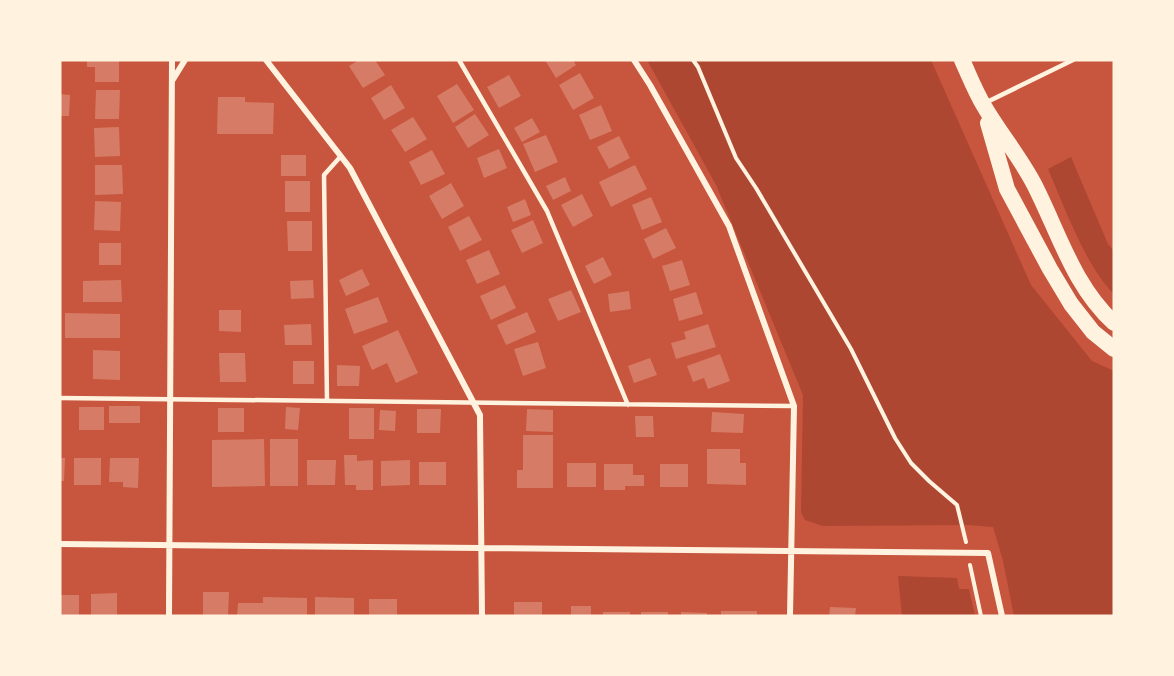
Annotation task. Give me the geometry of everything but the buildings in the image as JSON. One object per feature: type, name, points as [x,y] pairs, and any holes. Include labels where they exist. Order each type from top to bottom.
[{"type":"highway","points":[[962,60],[983,105],[1033,182],[1071,266],[1083,287],[1096,305],[1114,323]]},
{"type":"highway","points":[[983,105],[1007,189],[1071,304],[1093,333],[1114,349]]},
{"type":"street","points":[[169,616],[172,60]]},
{"type":"street","points":[[172,82],[185,60]]},
{"type":"street","points":[[266,60],[350,168],[472,403],[480,414],[482,616]]},
{"type":"street","points":[[634,60],[729,226],[794,406],[790,616]]},
{"type":"street","points":[[60,544],[988,553],[1002,616]]},
{"type":"lane","points":[[459,60],[547,211],[628,405]]},
{"type":"lane","points":[[983,105],[1073,60]]},
{"type":"lane","points":[[327,401],[324,175],[341,156]]},
{"type":"lane","points":[[60,398],[794,406]]},
{"type":"path","points":[[693,60],[736,158],[851,349],[895,438],[911,463],[957,505],[962,523]]},
{"type":"path","points":[[972,578],[981,616]]},
{"type":"shaded area","points":[[647,60],[931,60],[1031,285],[1092,361],[1114,371],[1114,616],[1014,616],[1003,561],[993,527],[969,525],[823,526],[805,520],[801,512],[803,395],[716,185]]},
{"type":"shaded area","points":[[1071,157],[1108,244],[1114,251],[1114,294],[1085,252],[1048,169]]},
{"type":"shaded area","points":[[898,576],[957,578],[959,589],[969,589],[975,616],[902,616]]}]
